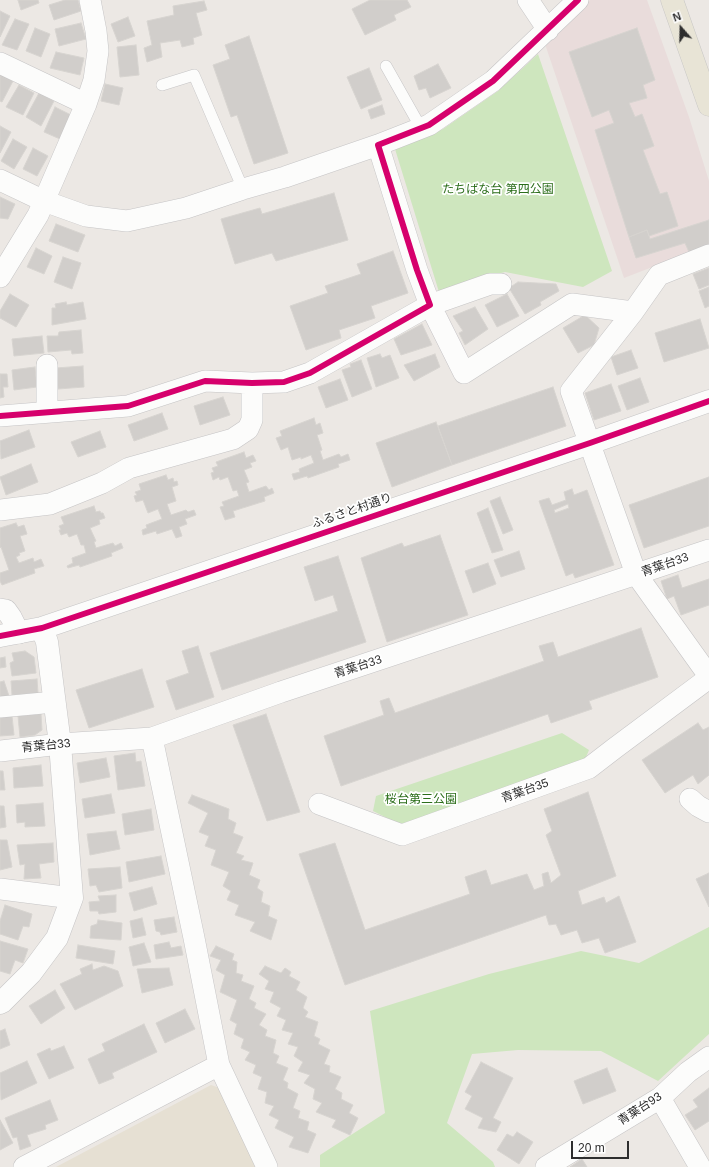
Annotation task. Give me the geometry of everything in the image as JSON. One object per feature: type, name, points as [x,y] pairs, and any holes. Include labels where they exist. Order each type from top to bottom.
[{"type":"main road","points":[[672,0],[709,105]]},
{"type":"street","points":[[0,277],[38,215],[86,104],[94,80],[98,51],[90,0]]},
{"type":"street","points":[[528,0],[548,30]]},
{"type":"street","points":[[0,180],[44,201],[86,216],[127,221],[186,208],[285,177],[378,145],[428,125],[493,81],[578,0]]},
{"type":"street","points":[[0,64],[86,104]]},
{"type":"street","points":[[378,145],[417,270],[430,305],[464,373],[572,304],[633,312]]},
{"type":"street","points":[[709,255],[658,275],[633,312],[571,391],[636,574],[709,677]]},
{"type":"street","points":[[0,416],[128,406],[205,382],[284,382],[310,373],[430,305],[490,284],[501,284]]},
{"type":"street","points":[[47,366],[47,412]]},
{"type":"street","points":[[0,510],[50,504],[102,483],[129,468],[233,439],[248,429],[252,420],[252,383]]},
{"type":"street","name":"ふるさと村通り","points":[[9,635],[42,628],[590,443],[709,401]]},
{"type":"street","name":"青葉台33","points":[[0,751],[60,744],[152,738],[284,701],[636,574],[709,550]]},
{"type":"street","points":[[0,609],[6,610],[11,617],[9,635]]},
{"type":"street","points":[[0,1003],[31,973],[57,938],[72,898],[60,744],[47,642],[42,628]]},
{"type":"street","name":"青葉台35","points":[[319,804],[402,835],[589,768],[709,677]]},
{"type":"street","points":[[0,707],[54,702]]},
{"type":"street","points":[[152,738],[219,1066],[267,1167]]},
{"type":"street","points":[[690,799],[698,806],[709,812]]},
{"type":"street","points":[[0,889],[72,898]]},
{"type":"street","name":"青葉台93","points":[[546,1167],[660,1098],[688,1072],[709,1057]]},
{"type":"street","points":[[24,1167],[219,1066]]},
{"type":"street","points":[[660,1098],[700,1167]]},
{"type":"lane","points":[[386,66],[422,128]]},
{"type":"lane","points":[[162,85],[194,75],[243,189]]},
{"type":"shaded area","points":[[590,0],[647,0],[689,117],[709,181],[709,245],[624,278],[545,44]]},
{"type":"shaded area","points":[[211,1085],[220,1088],[261,1167],[56,1167]]},
{"type":"green space","name":"たちばな台 第四公園","points":[[538,54],[612,271],[583,287],[505,272],[455,285],[439,292],[395,149],[443,129],[498,91]]},
{"type":"green space","name":"桜台第三公園","points":[[562,733],[589,750],[584,762],[403,826],[373,811],[376,796]]},
{"type":"green space","points":[[709,927],[709,1034],[658,1081],[601,1051],[518,1050],[472,1054],[447,1123],[493,1162],[495,1167],[320,1167],[320,1155],[385,1113],[370,1011],[489,974],[581,951],[639,963]]},
{"type":"building","points":[[18,0],[38,0],[39,3],[21,10]]},
{"type":"building","points":[[65,0],[78,0],[81,11],[54,20],[49,5]]},
{"type":"building","points":[[370,0],[407,0],[411,7],[394,15],[396,20],[365,35],[352,9]]},
{"type":"building","points":[[204,1],[207,10],[196,13],[202,35],[193,38],[194,44],[182,47],[180,40],[160,43],[162,57],[147,62],[144,48],[152,45],[147,21],[174,15],[173,6]]},
{"type":"building","points":[[0,11],[10,16],[0,37]]},
{"type":"building","points":[[128,17],[135,36],[118,42],[111,24]]},
{"type":"building","points":[[15,19],[29,24],[17,50],[2,45]]},
{"type":"building","points":[[81,23],[86,39],[59,46],[55,29]]},
{"type":"building","points":[[35,28],[50,34],[41,57],[26,51]]},
{"type":"building","points":[[637,28],[655,80],[643,85],[647,98],[629,103],[635,117],[642,114],[654,146],[643,150],[660,194],[667,192],[678,226],[649,236],[647,230],[629,237],[595,130],[614,123],[609,110],[592,117],[569,52]]},
{"type":"building","points":[[249,36],[288,153],[254,164],[237,115],[231,117],[213,65],[230,59],[225,45]]},
{"type":"building","points":[[136,45],[139,75],[120,77],[117,47]]},
{"type":"building","points":[[56,52],[84,58],[80,75],[50,68]]},
{"type":"building","points":[[438,64],[451,88],[430,98],[426,88],[419,90],[414,76]]},
{"type":"building","points":[[369,68],[382,100],[361,109],[347,77]]},
{"type":"building","points":[[0,74],[13,81],[2,102],[0,101]]},
{"type":"building","points":[[105,84],[123,88],[119,105],[101,101]]},
{"type":"building","points":[[19,85],[34,93],[23,115],[6,107]]},
{"type":"building","points":[[39,93],[54,101],[41,126],[26,117]]},
{"type":"building","points":[[382,105],[385,114],[371,119],[368,110]]},
{"type":"building","points":[[55,107],[71,115],[60,139],[44,132]]},
{"type":"building","points":[[0,126],[11,132],[0,153]]},
{"type":"building","points":[[13,139],[27,147],[14,169],[1,161]]},
{"type":"building","points":[[33,148],[48,156],[37,176],[23,169]]},
{"type":"building","points":[[334,193],[348,240],[276,261],[272,253],[235,264],[221,219],[260,208],[262,214]]},
{"type":"building","points":[[0,197],[15,204],[8,219],[0,218]]},
{"type":"building","points":[[709,220],[709,245],[689,252],[685,243],[636,258],[629,237],[647,230],[650,239]]},
{"type":"building","points":[[56,224],[85,235],[78,252],[49,241]]},
{"type":"building","points":[[36,248],[52,256],[44,274],[27,267]]},
{"type":"building","points":[[393,251],[408,293],[371,306],[375,318],[339,330],[341,338],[306,350],[290,306],[328,293],[325,286],[361,274],[357,264]]},
{"type":"building","points":[[63,257],[81,263],[72,289],[54,282]]},
{"type":"building","points":[[709,268],[709,285],[699,289],[693,274]]},
{"type":"building","points":[[518,282],[556,284],[559,291],[540,302],[541,305],[525,314],[509,288]]},
{"type":"building","points":[[709,287],[709,306],[705,308],[699,291]]},
{"type":"building","points":[[10,294],[29,305],[16,327],[0,318],[0,311]]},
{"type":"building","points":[[507,294],[519,316],[497,327],[485,305]]},
{"type":"building","points":[[66,302],[67,305],[83,302],[86,319],[52,325],[52,308],[56,308],[55,304]]},
{"type":"building","points":[[475,307],[488,329],[465,345],[459,333],[463,331],[453,316]]},
{"type":"building","points":[[585,315],[599,328],[594,345],[578,353],[563,328]]},
{"type":"building","points":[[700,319],[709,348],[664,362],[655,333]]},
{"type":"building","points":[[422,324],[432,345],[401,355],[394,339]]},
{"type":"building","points":[[81,330],[83,353],[72,354],[71,350],[48,352],[47,336],[58,336],[59,332]]},
{"type":"building","points":[[42,336],[44,353],[14,356],[12,339]]},
{"type":"building","points":[[631,350],[638,368],[617,375],[611,357]]},
{"type":"building","points":[[380,354],[382,358],[390,355],[399,378],[376,387],[367,358]]},
{"type":"building","points":[[435,354],[440,367],[414,381],[404,365]]},
{"type":"building","points":[[361,360],[372,389],[352,397],[342,370],[351,367],[350,364]]},
{"type":"building","points":[[83,366],[84,387],[58,389],[56,368]]},
{"type":"building","points":[[35,367],[37,387],[14,390],[12,370]]},
{"type":"building","points":[[0,374],[7,374],[8,387],[3,387],[4,397],[0,398]]},
{"type":"building","points":[[640,378],[649,402],[627,410],[618,386]]},
{"type":"building","points":[[340,379],[348,400],[326,408],[318,387]]},
{"type":"building","points":[[611,384],[621,411],[594,420],[585,393]]},
{"type":"building","points":[[553,387],[566,426],[452,465],[438,426]]},
{"type":"building","points":[[223,397],[230,415],[200,425],[194,406]]},
{"type":"building","points":[[162,413],[168,429],[134,441],[128,425]]},
{"type":"building","points":[[314,418],[316,425],[320,423],[323,433],[317,435],[322,450],[320,451],[323,460],[339,454],[341,457],[348,454],[350,460],[338,464],[339,467],[308,478],[307,476],[294,480],[292,474],[300,472],[299,469],[314,463],[311,455],[301,459],[301,457],[292,460],[288,447],[281,450],[276,438],[282,436],[280,431]]},
{"type":"building","points":[[436,422],[452,465],[392,487],[376,443]]},
{"type":"building","points":[[29,430],[35,447],[1,459],[0,441]]},
{"type":"building","points":[[100,431],[106,447],[78,457],[71,442]]},
{"type":"building","points":[[244,452],[246,458],[253,455],[256,461],[250,463],[252,467],[244,470],[249,482],[246,483],[249,492],[266,486],[269,490],[272,488],[274,493],[264,497],[265,501],[233,511],[235,517],[225,520],[220,507],[224,506],[222,502],[239,496],[237,490],[233,491],[228,477],[220,480],[219,477],[213,480],[211,473],[214,472],[212,468],[218,466],[216,462]]},
{"type":"building","points":[[31,464],[38,482],[6,495],[0,477]]},
{"type":"building","points":[[166,475],[168,480],[173,478],[174,482],[177,481],[178,485],[172,487],[176,501],[167,504],[171,515],[186,510],[188,512],[194,510],[196,515],[185,519],[187,524],[179,527],[182,536],[176,538],[172,529],[157,534],[156,531],[143,535],[142,530],[147,528],[146,525],[162,519],[158,509],[148,513],[143,500],[136,502],[134,496],[137,495],[135,492],[141,490],[139,484]]},
{"type":"building","points":[[709,477],[709,526],[644,548],[629,505]]},
{"type":"building","points":[[572,489],[574,495],[587,490],[614,565],[575,578],[573,573],[566,576],[539,501],[549,498],[552,505],[566,500],[564,492]],"holes":[[[568,504],[569,508],[555,513],[554,510]]]},
{"type":"building","points":[[500,497],[513,530],[503,534],[490,501]]},
{"type":"building","points":[[94,506],[96,512],[100,511],[103,513],[105,518],[99,520],[100,524],[90,528],[96,541],[94,542],[96,548],[113,543],[115,546],[121,543],[123,548],[111,553],[112,556],[80,567],[79,565],[68,568],[67,566],[73,563],[72,558],[86,553],[84,545],[81,545],[77,534],[69,537],[67,533],[61,535],[59,526],[64,524],[61,517]]},
{"type":"building","points":[[488,508],[503,550],[492,553],[477,513]]},
{"type":"building","points":[[16,523],[18,527],[24,525],[27,534],[20,536],[25,551],[19,553],[20,555],[16,557],[19,563],[33,558],[34,562],[41,559],[44,566],[34,569],[35,573],[2,585],[0,581],[0,573],[9,570],[1,547],[0,548],[0,528]]},
{"type":"building","points":[[440,535],[468,615],[387,642],[361,558],[402,543],[404,547]]},
{"type":"building","points":[[519,551],[525,569],[501,577],[494,560]]},
{"type":"building","points":[[338,556],[366,642],[222,690],[210,653],[338,611],[333,595],[315,601],[304,567]]},
{"type":"building","points":[[488,563],[496,584],[473,593],[465,571]]},
{"type":"building","points":[[678,575],[682,588],[709,579],[709,605],[681,615],[674,596],[667,599],[661,581]]},
{"type":"building","points":[[641,628],[658,677],[589,701],[592,709],[551,723],[548,714],[341,786],[324,736],[384,715],[380,701],[389,698],[395,713],[544,661],[539,646],[553,642],[558,657]]},
{"type":"building","points":[[198,646],[214,697],[176,710],[166,681],[189,673],[182,651]]},
{"type":"building","points":[[25,651],[34,657],[36,673],[12,676],[10,663],[14,661],[12,653]]},
{"type":"building","points":[[5,657],[6,667],[0,668],[0,658]]},
{"type":"building","points":[[142,669],[154,707],[89,728],[76,690]]},
{"type":"building","points":[[37,679],[38,693],[12,695],[11,681]]},
{"type":"building","points":[[4,681],[9,696],[0,697],[0,682]]},
{"type":"building","points":[[41,714],[42,730],[35,735],[20,737],[18,716]]},
{"type":"building","points":[[266,714],[300,812],[267,821],[233,725]]},
{"type":"building","points":[[12,716],[14,735],[0,736],[0,717]]},
{"type":"building","points":[[698,723],[703,730],[709,727],[709,775],[698,784],[693,775],[665,793],[642,760]]},
{"type":"building","points":[[135,753],[136,762],[141,761],[145,786],[118,790],[114,756]]},
{"type":"building","points":[[106,758],[110,777],[80,783],[77,763]]},
{"type":"building","points":[[41,765],[43,786],[14,788],[13,768]]},
{"type":"building","points":[[0,771],[3,771],[5,790],[0,790]]},
{"type":"building","points":[[588,792],[616,876],[578,891],[582,905],[604,897],[606,903],[619,896],[636,942],[605,953],[599,938],[582,943],[577,930],[561,935],[556,924],[549,925],[546,915],[345,985],[299,854],[335,843],[365,930],[470,894],[465,877],[486,870],[491,885],[527,874],[534,890],[544,886],[542,874],[548,872],[551,883],[561,875],[546,835],[552,831],[544,809]]},
{"type":"building","points":[[111,794],[115,813],[85,818],[82,799]]},
{"type":"building","points":[[192,795],[229,809],[228,819],[236,823],[233,833],[243,837],[236,853],[244,856],[241,860],[253,863],[249,875],[260,880],[257,888],[263,892],[261,902],[270,906],[268,916],[277,920],[271,940],[250,931],[255,922],[235,915],[239,905],[227,900],[231,891],[223,886],[229,872],[211,865],[216,850],[205,846],[209,836],[199,832],[208,813],[188,803]]},
{"type":"building","points":[[43,803],[45,826],[25,827],[25,822],[17,823],[16,805]]},
{"type":"building","points":[[0,806],[4,806],[6,827],[0,828]]},
{"type":"building","points":[[151,809],[154,830],[125,835],[122,814]]},
{"type":"building","points":[[116,831],[120,849],[90,855],[87,834]]},
{"type":"building","points":[[0,840],[7,840],[12,867],[0,870]]},
{"type":"building","points":[[53,843],[54,862],[39,864],[41,878],[24,879],[25,864],[20,865],[17,845]]},
{"type":"building","points":[[161,856],[165,874],[129,882],[126,862]]},
{"type":"building","points":[[120,867],[122,888],[99,892],[96,885],[90,886],[88,869]]},
{"type":"building","points":[[709,873],[709,907],[696,879]]},
{"type":"building","points":[[152,887],[157,904],[134,911],[129,893]]},
{"type":"building","points":[[116,895],[116,912],[99,914],[98,911],[90,911],[89,902],[100,901],[98,896]]},
{"type":"building","points":[[5,905],[32,914],[29,927],[23,926],[18,940],[0,934],[0,921]]},
{"type":"building","points":[[174,917],[177,932],[161,935],[160,932],[156,931],[154,920]]},
{"type":"building","points":[[142,918],[146,935],[133,938],[130,921]]},
{"type":"building","points":[[98,920],[122,923],[121,940],[90,938],[91,926],[97,924]]},
{"type":"building","points":[[0,941],[28,949],[23,963],[15,960],[10,974],[0,971]]},
{"type":"building","points":[[169,942],[171,948],[181,946],[183,955],[156,959],[154,945]]},
{"type":"building","points":[[144,943],[151,962],[133,966],[129,947]]},
{"type":"building","points":[[78,945],[115,951],[113,964],[76,958]]},
{"type":"building","points":[[216,946],[234,954],[232,960],[237,962],[236,973],[243,975],[241,981],[254,986],[249,999],[256,1003],[254,1008],[266,1014],[259,1025],[267,1030],[265,1036],[276,1040],[273,1053],[279,1056],[276,1063],[288,1068],[283,1080],[288,1083],[287,1088],[298,1094],[293,1108],[300,1111],[298,1118],[309,1122],[307,1130],[316,1134],[308,1153],[289,1147],[294,1137],[275,1128],[279,1120],[269,1115],[274,1106],[265,1103],[267,1092],[258,1089],[262,1077],[253,1073],[256,1065],[245,1060],[250,1052],[241,1048],[244,1039],[234,1034],[237,1024],[230,1020],[237,1000],[220,992],[225,975],[216,970],[221,960],[210,956]]},
{"type":"building","points":[[92,964],[93,970],[104,966],[118,971],[123,986],[75,1010],[60,984],[82,974],[80,969]]},
{"type":"building","points":[[265,966],[281,973],[285,968],[291,972],[289,976],[300,982],[296,990],[307,997],[303,1008],[308,1012],[305,1017],[318,1022],[314,1036],[320,1039],[318,1044],[330,1050],[324,1064],[330,1066],[329,1072],[341,1077],[335,1089],[342,1093],[341,1099],[353,1105],[349,1113],[358,1118],[350,1135],[332,1127],[336,1120],[316,1112],[322,1103],[313,1099],[315,1089],[304,1083],[310,1075],[298,1071],[303,1062],[294,1056],[298,1047],[288,1044],[293,1033],[282,1030],[286,1020],[277,1016],[281,1008],[270,1002],[274,992],[265,989],[269,981],[259,974]]},
{"type":"building","points":[[169,968],[173,985],[142,993],[137,969]]},
{"type":"building","points":[[55,990],[65,1008],[41,1024],[29,1006]]},
{"type":"building","points":[[185,1009],[195,1029],[165,1043],[156,1023]]},
{"type":"building","points":[[144,1024],[157,1052],[112,1073],[114,1078],[99,1084],[88,1059],[105,1051],[102,1044]]},
{"type":"building","points":[[5,1029],[10,1045],[0,1049],[0,1031]]},
{"type":"building","points":[[64,1046],[74,1068],[49,1079],[37,1054],[50,1048],[51,1051]]},
{"type":"building","points":[[27,1061],[37,1083],[1,1100],[0,1073]]},
{"type":"building","points":[[481,1062],[513,1078],[493,1118],[501,1122],[496,1132],[478,1128],[483,1118],[465,1109],[472,1096],[465,1092]]},
{"type":"building","points":[[607,1068],[616,1091],[583,1104],[574,1081]]},
{"type":"building","points":[[709,1088],[709,1121],[695,1130],[685,1115],[698,1107],[693,1100]]},
{"type":"building","points":[[50,1100],[58,1120],[45,1125],[46,1129],[27,1135],[31,1146],[20,1150],[17,1137],[13,1138],[5,1118]]},
{"type":"building","points":[[0,1120],[13,1143],[0,1150]]},
{"type":"building","points":[[517,1132],[533,1142],[519,1164],[497,1150],[507,1134],[513,1137]]},
{"type":"building","points":[[582,1159],[587,1167],[570,1167]]},
{"type":"cycle path","points":[[0,416],[128,406],[205,381],[252,383],[284,382],[310,373],[430,305],[417,270],[378,145],[429,125],[493,81],[578,0]]},
{"type":"cycle path","points":[[0,636],[42,628],[590,443],[709,401]]}]
